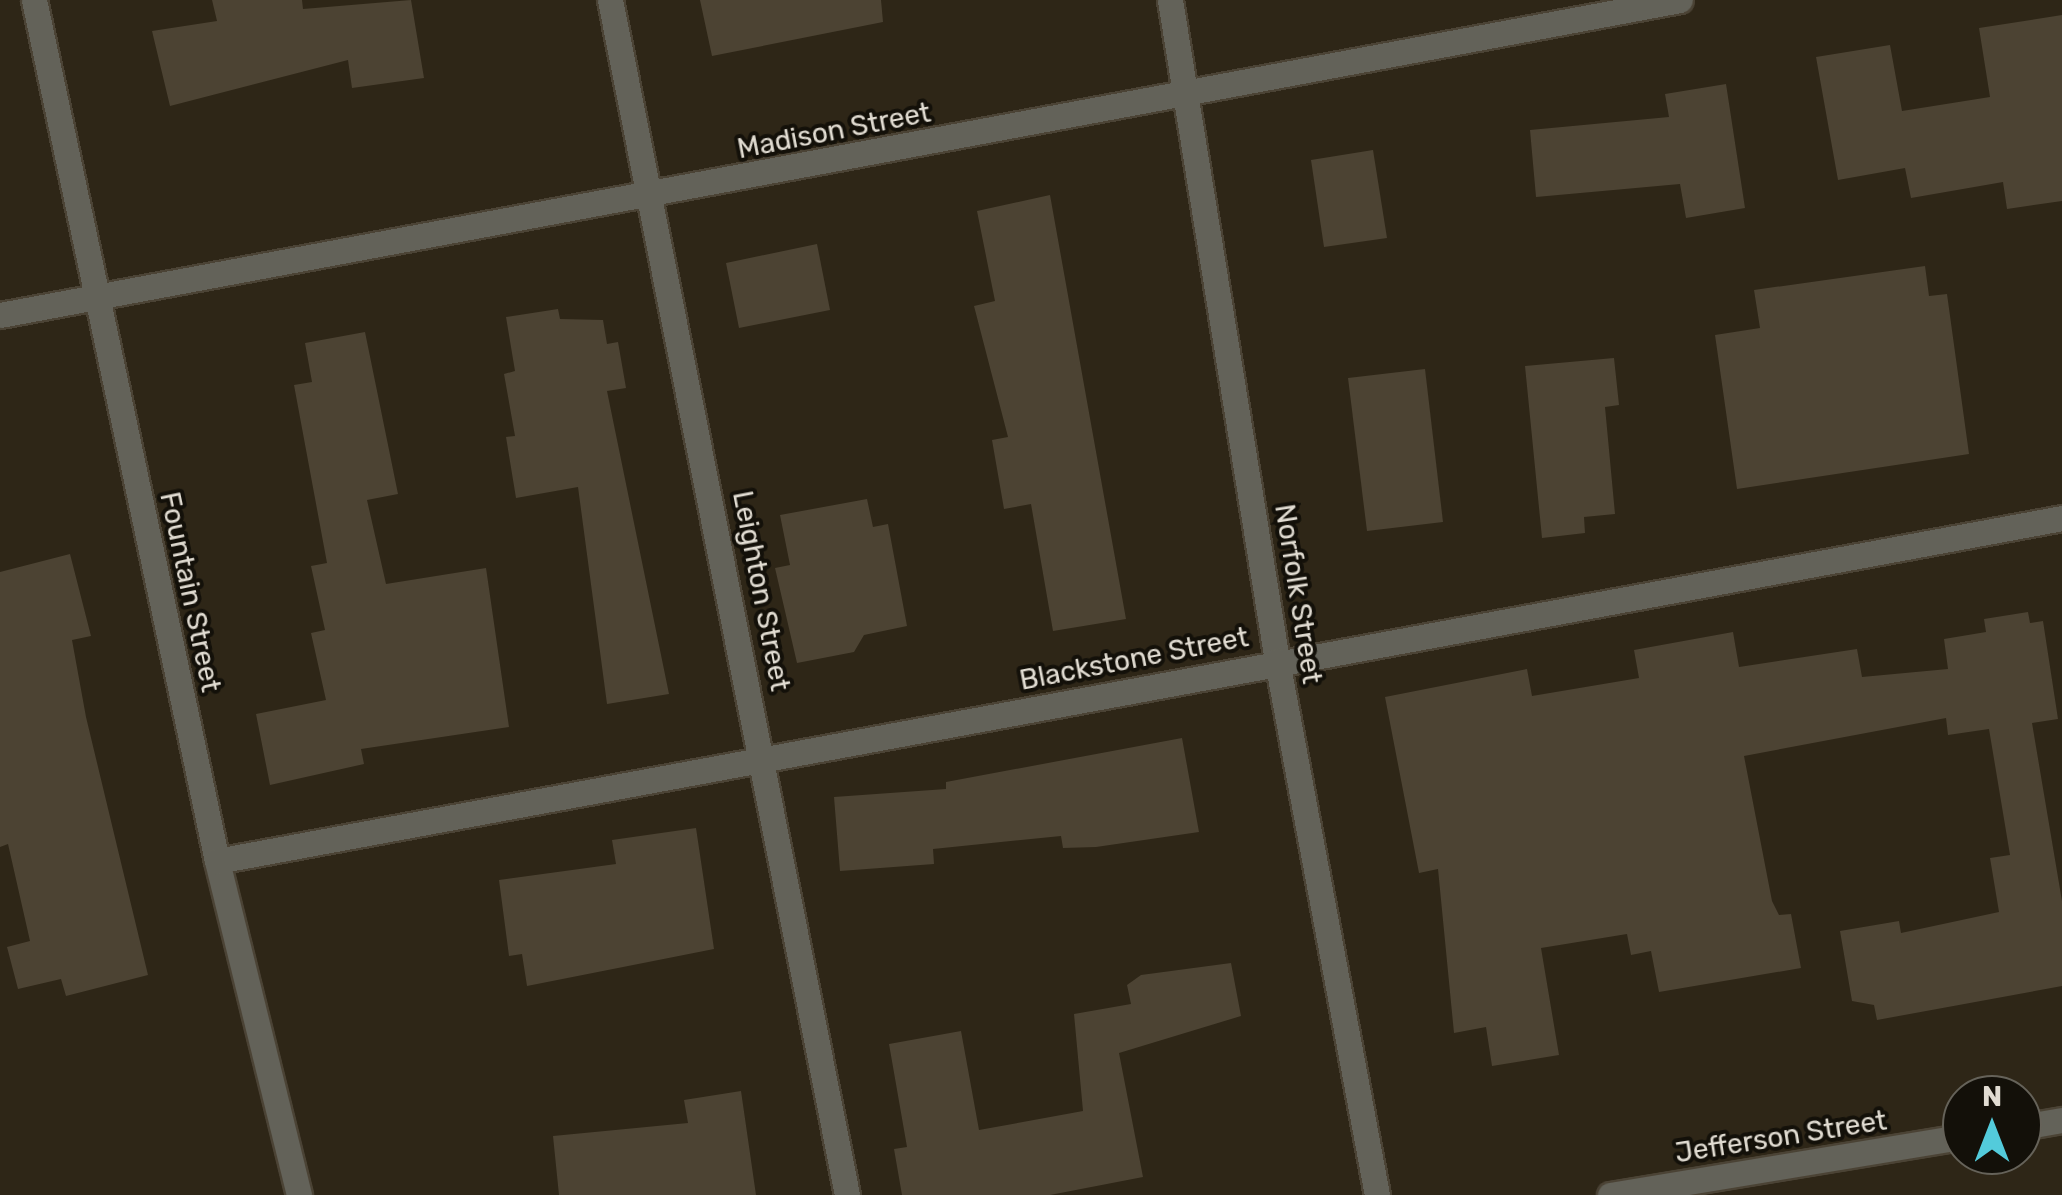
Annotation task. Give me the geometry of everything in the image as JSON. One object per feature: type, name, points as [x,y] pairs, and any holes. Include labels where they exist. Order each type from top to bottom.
[{"type":"street","name":"Fountain Street","points":[[34,0],[217,861],[299,1195]]},
{"type":"street","name":"Leighton Street","points":[[610,0],[765,762],[847,1195]]},
{"type":"street","name":"Norfolk Street","points":[[1170,0],[1190,90],[1277,661],[1377,1195]]},
{"type":"street","name":"Madison Street","points":[[0,314],[651,199],[1190,90],[1680,0]]},
{"type":"street","name":"Blackstone Street","points":[[217,861],[2062,518]]},
{"type":"street","name":"Jefferson Street","points":[[1610,1195],[1736,1185],[1942,1141]]},
{"type":"building","points":[[212,0],[302,0],[303,9],[411,0],[424,78],[352,88],[348,60],[170,106],[152,31],[217,21]]},
{"type":"building","points":[[700,0],[881,0],[883,22],[712,56]]},
{"type":"building","points":[[2062,15],[2062,201],[2007,209],[2003,182],[1911,198],[1905,168],[1838,180],[1816,57],[1890,45],[1902,111],[1990,97],[1979,28]]},
{"type":"building","points":[[1726,84],[1745,208],[1686,218],[1680,184],[1536,197],[1530,130],[1669,117],[1665,94]]},
{"type":"building","points":[[1373,150],[1387,238],[1324,247],[1311,160]]},
{"type":"building","points":[[1050,195],[1126,619],[1053,631],[1031,504],[1004,509],[992,440],[1008,437],[974,306],[995,301],[977,211]]},
{"type":"building","points":[[817,244],[830,310],[739,328],[726,263]]},
{"type":"building","points":[[1925,266],[1929,296],[1947,294],[1969,454],[1737,489],[1715,335],[1760,328],[1754,290]]},
{"type":"building","points":[[558,309],[560,319],[603,320],[607,344],[618,342],[626,388],[607,391],[669,694],[607,704],[578,487],[516,498],[506,437],[515,436],[504,374],[515,371],[506,317]]},
{"type":"building","points":[[365,332],[398,494],[367,500],[386,584],[486,568],[509,727],[361,749],[364,764],[270,785],[256,714],[326,700],[311,633],[325,630],[311,566],[327,563],[294,385],[312,382],[305,343]]},
{"type":"building","points":[[1614,358],[1619,405],[1605,407],[1615,514],[1584,517],[1585,533],[1542,538],[1525,366]]},
{"type":"building","points":[[1425,369],[1443,522],[1367,531],[1348,378]]},
{"type":"building","points":[[867,499],[873,527],[888,524],[907,626],[864,635],[854,652],[797,663],[775,568],[790,565],[780,515]]},
{"type":"building","points":[[70,554],[91,636],[72,640],[86,717],[148,975],[66,996],[61,979],[18,989],[7,947],[30,941],[8,844],[0,847],[0,572]]},
{"type":"building","points":[[2028,612],[2030,623],[2043,621],[2058,719],[2032,723],[2062,901],[2062,986],[1877,1020],[1874,1005],[1852,1001],[1840,931],[1899,921],[1901,933],[1999,912],[1990,858],[2010,855],[1989,729],[1948,735],[1946,718],[1744,756],[1772,901],[1779,915],[1791,914],[1801,968],[1659,992],[1651,951],[1631,955],[1627,934],[1541,948],[1559,1055],[1492,1066],[1486,1027],[1454,1033],[1438,869],[1419,873],[1385,697],[1527,669],[1532,696],[1639,678],[1634,650],[1733,632],[1739,667],[1857,649],[1862,677],[1948,669],[1944,639],[1986,632],[1984,619]]},
{"type":"building","points":[[1182,738],[1199,832],[1096,847],[1063,848],[1061,836],[933,849],[934,864],[840,871],[834,797],[946,789],[946,782]]},
{"type":"building","points":[[696,828],[714,949],[527,986],[522,954],[509,956],[499,880],[616,864],[612,840]]},
{"type":"building","points":[[1231,963],[1241,1016],[1119,1053],[1143,1177],[1050,1195],[902,1195],[894,1149],[907,1147],[889,1044],[961,1031],[979,1130],[1083,1111],[1074,1014],[1131,1004],[1127,985],[1141,975]]},
{"type":"building","points":[[741,1091],[756,1195],[559,1195],[553,1136],[688,1123],[684,1100]]}]
